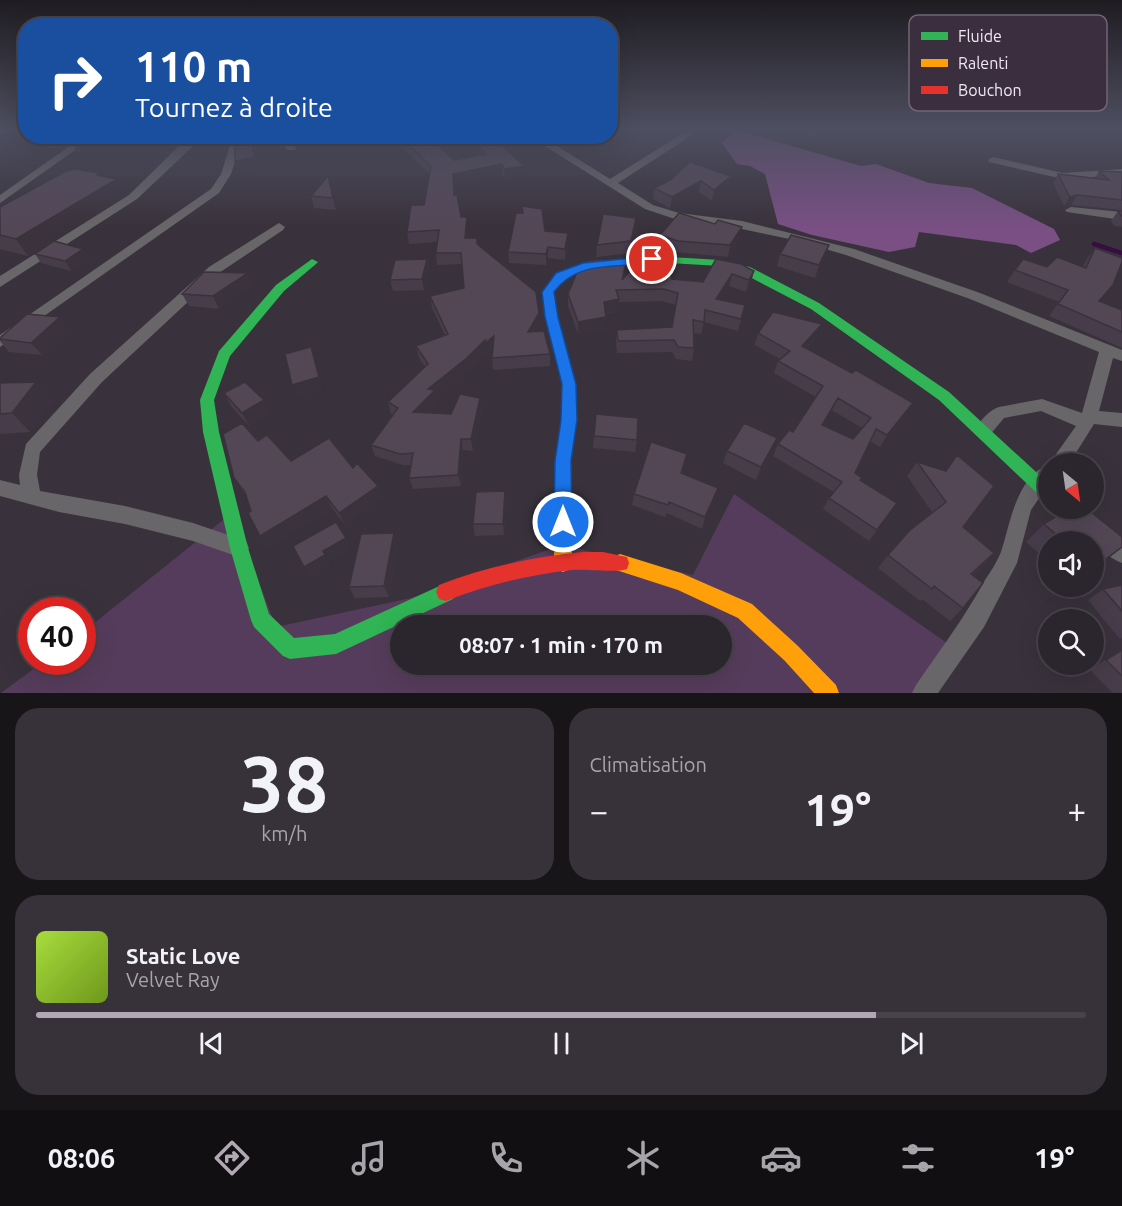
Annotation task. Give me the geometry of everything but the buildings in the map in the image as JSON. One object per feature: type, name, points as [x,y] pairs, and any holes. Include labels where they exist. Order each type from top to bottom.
[{"type":"street","points":[[0,200],[54,162]]},
{"type":"street","points":[[0,283],[133,196],[169,162]]},
{"type":"street","points":[[0,342],[215,191],[226,174],[230,162]]},
{"type":"street","points":[[575,162],[649,207],[678,216],[742,225],[796,237],[899,268],[975,296],[1114,353],[1085,426],[1066,453]]},
{"type":"street","points":[[609,184],[643,162]]},
{"type":"street","points":[[1003,162],[1063,176],[1122,172]]},
{"type":"street","points":[[1071,210],[1122,216]]},
{"type":"street","points":[[31,496],[28,475],[32,449],[96,378],[214,270],[279,226]]},
{"type":"street","points":[[563,563],[563,461],[569,420],[569,384],[551,317],[548,292],[560,276],[587,265],[652,259],[721,263],[746,270],[815,306],[944,396],[1038,478]]},
{"type":"street","points":[[312,262],[280,288],[224,354],[207,400],[211,432],[239,548],[261,620],[291,649],[336,644],[390,621],[450,590],[499,573],[589,560],[616,562],[681,582],[745,611],[791,653],[828,693]]},
{"type":"street","points":[[983,431],[999,413],[1042,405],[1079,420],[1088,417],[1122,420]]},
{"type":"street","points":[[1,489],[58,504],[125,515],[193,532],[239,548]]},
{"type":"street","points":[[924,693],[975,619],[1010,556],[1023,507],[1038,491]]},
{"type":"street","points":[[1086,524],[1122,554]]},
{"type":"shaded area","points":[[736,162],[848,162],[861,166],[876,164],[929,183],[972,188],[1054,229],[1060,240],[1031,253],[1016,245],[919,232],[915,247],[889,252],[812,235],[778,224],[765,174],[750,166]]},
{"type":"shaded area","points":[[734,494],[964,655],[933,693],[1,693],[25,675],[96,675],[96,622],[232,513],[276,627],[411,598],[562,545],[693,575]]},
{"type":"waterway","points":[[1094,244],[1122,253]]},
{"type":"traffic: fast","points":[[575,270],[587,265],[652,259],[721,263],[746,270],[815,306],[944,396],[1038,484]]},
{"type":"traffic: fast","points":[[312,262],[280,288],[224,354],[207,400],[211,432],[239,548],[261,620],[290,649],[336,644],[446,592]]},
{"type":"traffic: slow","points":[[563,563],[563,461],[569,420],[569,384],[551,317],[548,292],[560,276],[575,270]]},
{"type":"traffic: slow","points":[[620,563],[681,582],[745,611],[791,653],[828,693]]},
{"type":"traffic: jam","points":[[446,592],[462,585],[532,567],[582,560],[620,563]]},
{"type":"route","points":[[563,522],[563,461],[569,420],[569,384],[551,317],[548,292],[560,276],[587,265],[652,259]]}]
